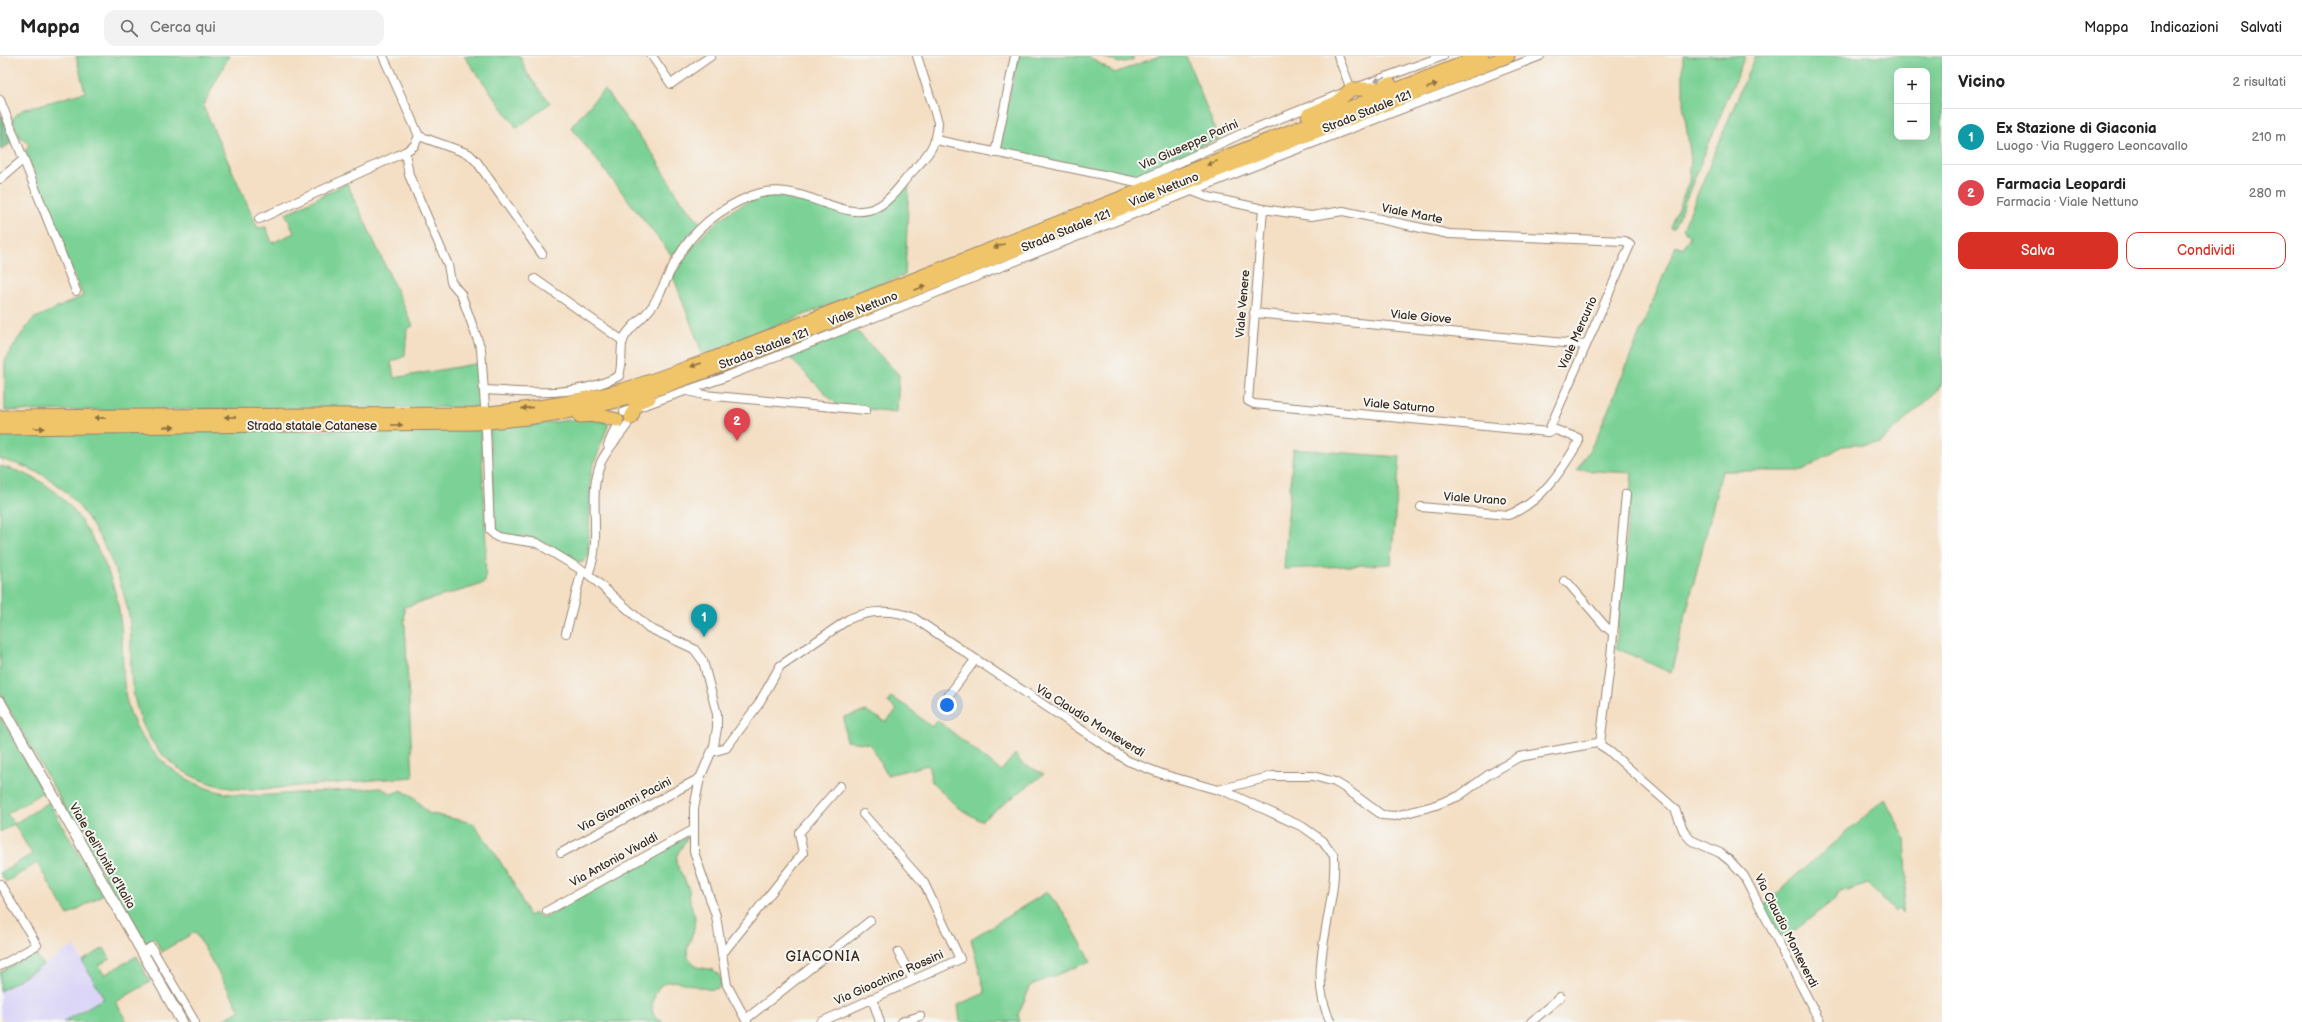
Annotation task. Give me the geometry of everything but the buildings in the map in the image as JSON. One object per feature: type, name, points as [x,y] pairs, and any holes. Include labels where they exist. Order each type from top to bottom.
[{"type":"main road","name":"Strada Statale 121","points":[[626,412],[709,360],[1482,56]]},
{"type":"main road","name":"Strada Statale 121","points":[[626,412],[712,369],[1508,56]]},
{"type":"main road","points":[[1230,156],[1250,140],[1336,103],[1351,89],[1376,89],[1422,73],[1446,70]]},
{"type":"main road","name":"Strada statale Catanese","points":[[0,417],[475,414],[546,406],[626,412]]},
{"type":"main road","name":"Strada statale Catanese","points":[[0,428],[408,425],[521,420],[594,407],[626,412]]},
{"type":"main road","points":[[521,420],[548,422],[592,415],[626,412]]},
{"type":"street","points":[[383,56],[419,136],[469,154],[542,254]]},
{"type":"street","points":[[652,56],[672,84],[711,56]]},
{"type":"street","points":[[485,390],[553,393],[602,383],[619,376],[622,367],[623,341],[652,307],[685,245],[716,214],[753,195],[784,190],[816,198],[844,210],[870,210],[888,199],[926,157],[936,140],[938,122],[917,56]]},
{"type":"street","points":[[995,153],[1015,56]]},
{"type":"street","points":[[1338,56],[1351,89]]},
{"type":"street","name":"Via Giuseppe Parini","points":[[936,140],[1137,182],[1241,134],[1351,89],[1443,56]]},
{"type":"street","name":"Viale Nettuno","points":[[626,412],[687,391],[1192,191],[1540,56]]},
{"type":"street","points":[[0,100],[76,291]]},
{"type":"street","points":[[259,219],[405,152],[414,146],[419,136]]},
{"type":"street","points":[[405,152],[409,176],[448,265],[451,282],[461,294],[481,349],[485,407]]},
{"type":"street","points":[[0,179],[24,159]]},
{"type":"street","name":"Viale Marte","points":[[1192,191],[1208,197],[1263,209],[1311,216],[1343,211],[1449,234],[1609,240],[1625,241],[1630,245]]},
{"type":"street","name":"Viale Venere","points":[[1248,401],[1263,209]]},
{"type":"street","name":"Viale Mercurio","points":[[1548,432],[1630,245]]},
{"type":"street","points":[[535,279],[623,341]]},
{"type":"street","name":"Viale Giove","points":[[1254,313],[1585,345]]},
{"type":"street","points":[[687,391],[704,395],[866,410]]},
{"type":"street","name":"Viale Saturno","points":[[1248,401],[1254,404],[1548,432]]},
{"type":"street","points":[[566,633],[585,572],[594,561],[596,480],[601,462],[626,412]]},
{"type":"street","points":[[486,429],[490,532],[497,537],[537,543],[585,572],[649,628],[696,651],[703,661],[717,714],[717,728],[712,752],[700,778],[694,808],[694,852],[716,916],[727,985],[746,1020],[870,921]]},
{"type":"street","name":"Viale Urano","points":[[1421,507],[1508,515],[1518,511],[1533,500],[1555,477],[1578,443],[1578,438],[1575,435],[1556,430],[1548,432]]},
{"type":"street","points":[[1222,790],[1273,776],[1313,776],[1335,782],[1382,815],[1395,816],[1433,806],[1459,796],[1488,775],[1519,758],[1597,743],[1600,744],[1613,632],[1626,494]]},
{"type":"street","points":[[1564,581],[1569,584],[1605,626],[1613,632]]},
{"type":"street","name":"Via Claudio Monteverdi","points":[[712,752],[726,748],[758,704],[780,666],[857,616],[896,612],[904,614],[1128,761],[1162,774],[1222,790],[1303,827],[1323,841],[1334,856],[1320,985],[1325,1010],[1331,1022]]},
{"type":"street","points":[[943,704],[975,660]]},
{"type":"street","name":"Viale dell'Unità d'Italia","points":[[0,703],[182,1022]]},
{"type":"street","name":"Via Claudio Monteverdi","points":[[1600,744],[1675,809],[1684,832],[1692,840],[1720,853],[1744,876],[1820,1022]]},
{"type":"street","name":"Via Giovanni Pacini","points":[[561,853],[700,778]]},
{"type":"street","points":[[722,954],[803,853],[799,833],[840,786]]},
{"type":"street","name":"Via Gioachino Rossini","points":[[821,1022],[960,959],[924,883],[863,814]]},
{"type":"street","name":"Via Antonio Vivaldi","points":[[547,911],[693,830]]},
{"type":"street","points":[[0,884],[37,945],[0,966]]},
{"type":"street","points":[[142,952],[151,947],[195,1022]]},
{"type":"street","points":[[898,952],[913,980]]},
{"type":"street","points":[[1531,1022],[1560,997]]},
{"type":"street","points":[[872,998],[880,1022]]},
{"type":"street","points":[[901,1022],[920,1016]]},
{"type":"shaded area","points":[[74,946],[104,998],[63,1022],[4,1022],[0,1015],[0,991]]},
{"type":"green space","points":[[76,56],[229,56],[203,106],[258,228],[266,227],[272,243],[294,233],[286,214],[347,183],[413,326],[407,329],[405,356],[391,362],[394,378],[480,363],[477,383],[480,386],[480,407],[5,411],[5,361],[18,339],[33,319],[83,296],[40,199],[43,194],[25,150],[29,146],[25,139],[20,138],[12,119],[22,110],[85,92]]},
{"type":"green space","points":[[464,56],[520,56],[527,73],[550,103],[517,128]]},
{"type":"green space","points":[[1018,56],[1088,56],[1115,73],[1159,56],[1186,56],[1219,139],[1197,147],[1197,151],[1138,179],[1000,151],[999,146]]},
{"type":"green space","points":[[1102,56],[1133,56],[1133,60],[1119,63]]},
{"type":"green space","points":[[1683,56],[1745,56],[1674,228],[1670,227],[1689,182],[1691,160],[1683,104]]},
{"type":"green space","points":[[1755,56],[1942,56],[1942,382],[1936,393],[1879,443],[1842,446],[1803,471],[1722,471],[1671,673],[1616,648],[1632,473],[1577,470],[1597,437],[1676,245],[1683,248],[1690,236],[1683,229]]},
{"type":"green space","points":[[604,89],[655,157],[679,198],[700,222],[672,256],[571,127]]},
{"type":"green space","points":[[0,115],[2,115],[13,142],[0,150]]},
{"type":"green space","points":[[909,181],[905,275],[703,355],[673,276],[693,247],[718,221],[732,210],[748,202],[764,196],[782,194],[803,198],[842,213],[856,215],[864,214],[883,207]]},
{"type":"green space","points":[[856,330],[899,375],[897,412],[838,406],[789,357]]},
{"type":"green space","points":[[582,418],[609,423],[591,472],[588,557],[583,562],[578,563],[545,543],[529,538],[503,534],[495,529],[489,429],[514,424],[529,426]]},
{"type":"green space","points":[[481,430],[486,545],[485,582],[477,586],[404,607],[413,777],[269,789],[237,789],[216,785],[197,778],[180,769],[166,758],[155,745],[139,714],[134,695],[131,675],[131,631],[122,589],[115,569],[96,531],[72,498],[59,486],[45,476],[31,469],[0,459],[0,432]]},
{"type":"green space","points":[[1293,449],[1400,457],[1391,564],[1284,569]]},
{"type":"green space","points":[[0,466],[15,470],[42,482],[54,491],[75,513],[95,543],[110,576],[118,605],[121,627],[125,692],[129,710],[145,741],[156,755],[169,767],[183,777],[199,785],[216,791],[236,795],[266,795],[381,788],[392,794],[401,790],[414,797],[428,813],[473,823],[491,847],[514,884],[529,916],[535,913],[543,918],[688,836],[677,855],[676,863],[689,889],[690,902],[695,917],[694,929],[687,950],[688,957],[697,967],[714,970],[721,977],[720,987],[713,989],[683,983],[664,983],[657,990],[652,1007],[652,1012],[655,1017],[663,1022],[220,1022],[240,1010],[195,932],[161,952],[155,938],[143,945],[0,693]]},
{"type":"green space","points":[[891,697],[909,708],[931,727],[937,720],[1001,771],[1015,754],[1021,763],[1044,774],[981,821],[957,807],[932,782],[928,765],[887,775],[870,744],[846,741],[844,717],[866,711],[886,722],[897,710],[888,703]]},
{"type":"green space","points":[[0,716],[43,792],[7,814],[14,824],[0,832]]},
{"type":"green space","points":[[1885,799],[1905,838],[1907,878],[1902,913],[1899,908],[1895,912],[1868,884],[1847,891],[1842,890],[1836,895],[1835,899],[1785,938],[1778,938],[1763,907],[1793,878]]},
{"type":"green space","points":[[49,802],[102,895],[68,915],[37,863],[6,882],[0,873],[32,854],[14,824]]},
{"type":"green space","points":[[1047,892],[1064,913],[1091,961],[1031,985],[1018,1015],[1020,1022],[960,1022],[958,1005],[985,993],[971,939]]},
{"type":"green space","points":[[104,948],[110,959],[99,965],[104,975],[137,956],[150,982],[116,1002],[127,1022],[63,1022],[104,998],[82,961]]},
{"type":"green space","points":[[35,953],[43,965],[0,991],[0,972]]},
{"type":"place","name":"Farmacia Leopardi","points":[[737,441]]},
{"type":"place","name":"Ex Stazione di Giaconia","points":[[704,637]]},
{"type":"district","name":"GIACONIA","points":[[823,956]]}]
